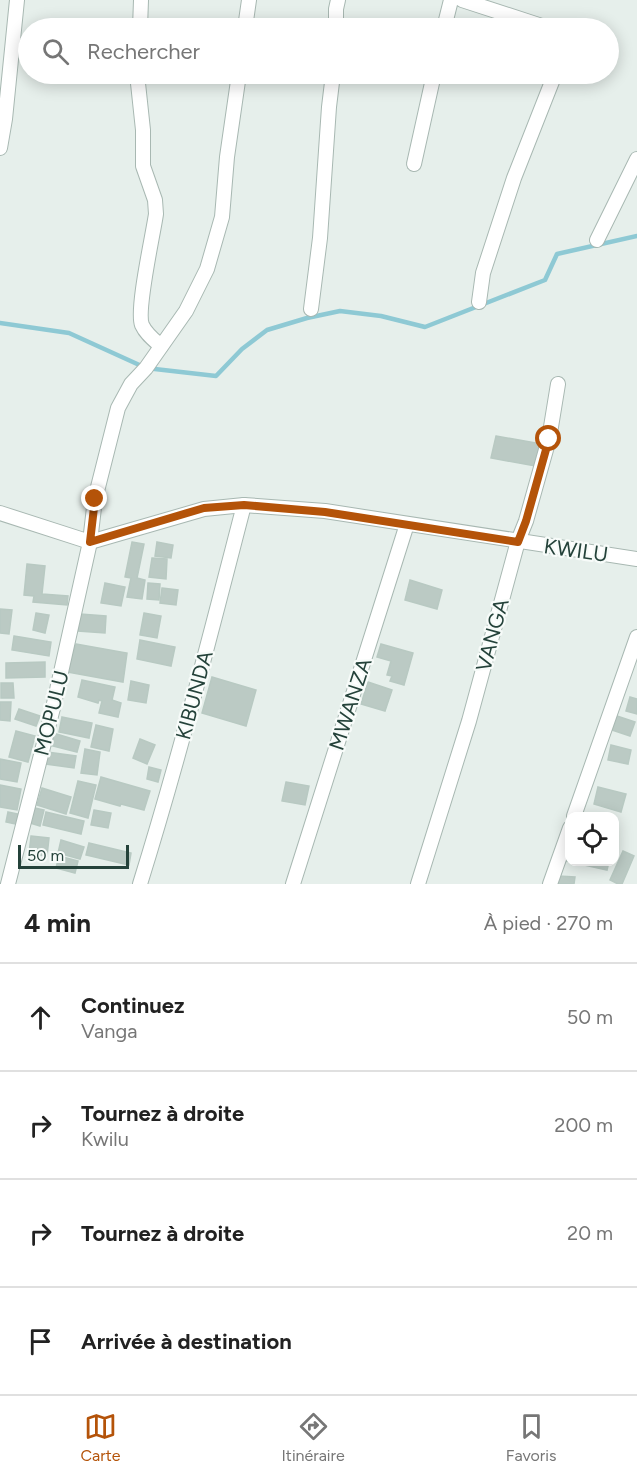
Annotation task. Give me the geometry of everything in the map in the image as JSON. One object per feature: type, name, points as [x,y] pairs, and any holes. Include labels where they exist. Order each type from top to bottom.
[{"type":"street","points":[[0,148],[17,0]]},
{"type":"street","points":[[140,18],[141,0]]},
{"type":"street","points":[[246,18],[249,0]]},
{"type":"street","points":[[336,18],[339,0]]},
{"type":"street","points":[[446,18],[451,0]]},
{"type":"street","points":[[462,0],[517,18]]},
{"type":"street","points":[[138,84],[143,130],[143,166],[155,200],[156,214],[141,301],[141,323],[147,333],[161,346]]},
{"type":"street","name":"MOPULU","points":[[8,884],[53,708],[90,542],[95,499],[118,408],[131,384],[146,368],[186,311],[207,269],[222,217],[237,84]]},
{"type":"street","points":[[311,309],[319,248],[332,84]]},
{"type":"street","points":[[414,164],[432,84]]},
{"type":"street","points":[[479,302],[483,273],[514,178],[551,84]]},
{"type":"street","points":[[597,240],[637,159]]},
{"type":"street","name":"VANGA","points":[[418,884],[469,721],[549,439],[558,384]]},
{"type":"street","name":"KWILU","points":[[90,542],[204,508],[244,505],[325,512],[637,559]]},
{"type":"street","name":"KIBUNDA","points":[[140,884],[170,783],[244,505]]},
{"type":"street","points":[[0,513],[90,542]]},
{"type":"street","name":"MWANZA","points":[[292,884],[407,524]]},
{"type":"street","points":[[575,812],[637,637]]},
{"type":"street","points":[[550,884],[565,842]]},
{"type":"building","points":[[496,436],[542,444],[535,466],[491,458]]},
{"type":"building","points":[[132,542],[144,544],[137,578],[145,580],[142,599],[127,597],[131,578],[125,577]]},
{"type":"building","points":[[157,542],[173,545],[171,558],[155,556]]},
{"type":"building","points":[[152,558],[167,559],[166,579],[149,577]]},
{"type":"building","points":[[27,564],[45,566],[42,594],[68,596],[67,605],[33,602],[34,596],[24,595]]},
{"type":"building","points":[[410,580],[442,590],[437,609],[405,600]]},
{"type":"building","points":[[105,583],[125,587],[121,606],[101,603]]},
{"type":"building","points":[[148,583],[160,584],[159,600],[147,599]]},
{"type":"building","points":[[162,588],[178,590],[176,605],[160,603]]},
{"type":"building","points":[[0,609],[12,610],[9,634],[0,633]]},
{"type":"building","points":[[36,613],[49,615],[45,633],[33,630]]},
{"type":"building","points":[[144,613],[161,616],[157,638],[140,635]]},
{"type":"building","points":[[80,614],[106,616],[105,633],[78,631]]},
{"type":"building","points":[[14,636],[51,642],[49,656],[12,650]]},
{"type":"building","points":[[140,640],[175,647],[171,666],[137,659]]},
{"type":"building","points":[[76,644],[127,653],[123,682],[67,672]]},
{"type":"building","points":[[381,644],[413,653],[404,685],[390,681],[392,676],[387,675],[391,661],[377,657]]},
{"type":"building","points":[[45,662],[45,677],[6,678],[6,663]]},
{"type":"building","points":[[212,677],[256,690],[246,726],[202,713]]},
{"type":"building","points":[[82,680],[115,687],[112,700],[121,703],[118,717],[99,713],[102,701],[99,700],[98,703],[78,697]]},
{"type":"building","points":[[131,681],[149,685],[146,703],[128,700]]},
{"type":"building","points":[[368,682],[392,690],[385,711],[361,704]]},
{"type":"building","points":[[1,683],[13,683],[14,698],[1,698]]},
{"type":"building","points":[[630,697],[637,699],[637,714],[626,711]]},
{"type":"building","points":[[0,702],[11,702],[10,721],[0,720]]},
{"type":"building","points":[[19,709],[40,716],[36,726],[15,719]]},
{"type":"building","points":[[617,716],[635,722],[630,736],[612,730]]},
{"type":"building","points":[[62,717],[92,723],[89,738],[59,732]]},
{"type":"building","points":[[96,725],[113,729],[109,751],[91,747]]},
{"type":"building","points":[[16,731],[35,736],[28,762],[9,757]]},
{"type":"building","points":[[53,733],[80,741],[77,752],[49,745]]},
{"type":"building","points":[[140,739],[155,745],[147,764],[133,758]]},
{"type":"building","points":[[611,745],[631,750],[628,764],[608,760]]},
{"type":"building","points":[[85,749],[100,752],[97,775],[81,773]]},
{"type":"building","points":[[47,752],[76,756],[74,768],[46,764]]},
{"type":"building","points":[[0,759],[21,763],[17,782],[0,779]]},
{"type":"building","points":[[149,767],[161,770],[158,782],[147,779]]},
{"type":"building","points":[[101,777],[150,791],[144,810],[95,799]]},
{"type":"building","points":[[78,781],[96,785],[88,818],[70,813]]},
{"type":"building","points":[[286,782],[309,786],[305,805],[282,801]]},
{"type":"building","points":[[0,785],[21,789],[17,810],[0,807]]},
{"type":"building","points":[[598,787],[626,794],[621,812],[594,804]]},
{"type":"building","points":[[42,788],[71,797],[66,814],[37,805]]},
{"type":"building","points":[[35,808],[44,810],[40,826],[30,823]]},
{"type":"building","points":[[94,810],[111,813],[108,828],[91,825]]},
{"type":"building","points":[[8,812],[18,814],[16,824],[6,822]]},
{"type":"building","points":[[46,812],[84,821],[81,834],[43,825]]},
{"type":"building","points":[[31,836],[49,838],[47,856],[29,854]]},
{"type":"building","points":[[61,840],[84,847],[80,859],[58,853]]},
{"type":"building","points":[[89,843],[131,853],[129,865],[86,855]]},
{"type":"building","points":[[623,851],[634,856],[622,884],[610,880],[616,866],[619,866]]},
{"type":"building","points":[[59,856],[78,861],[75,873],[56,868]]},
{"type":"building","points":[[589,866],[608,866],[607,870]]},
{"type":"building","points":[[558,876],[575,877],[574,884],[558,884]]},
{"type":"waterway","points":[[0,323],[69,333],[146,368],[216,376],[242,349],[267,330],[340,311],[381,316],[425,327],[545,280],[557,254],[637,236]]},
{"type":"route","points":[[95,499],[90,542],[204,508],[244,505],[325,512],[518,542],[549,439]]}]
